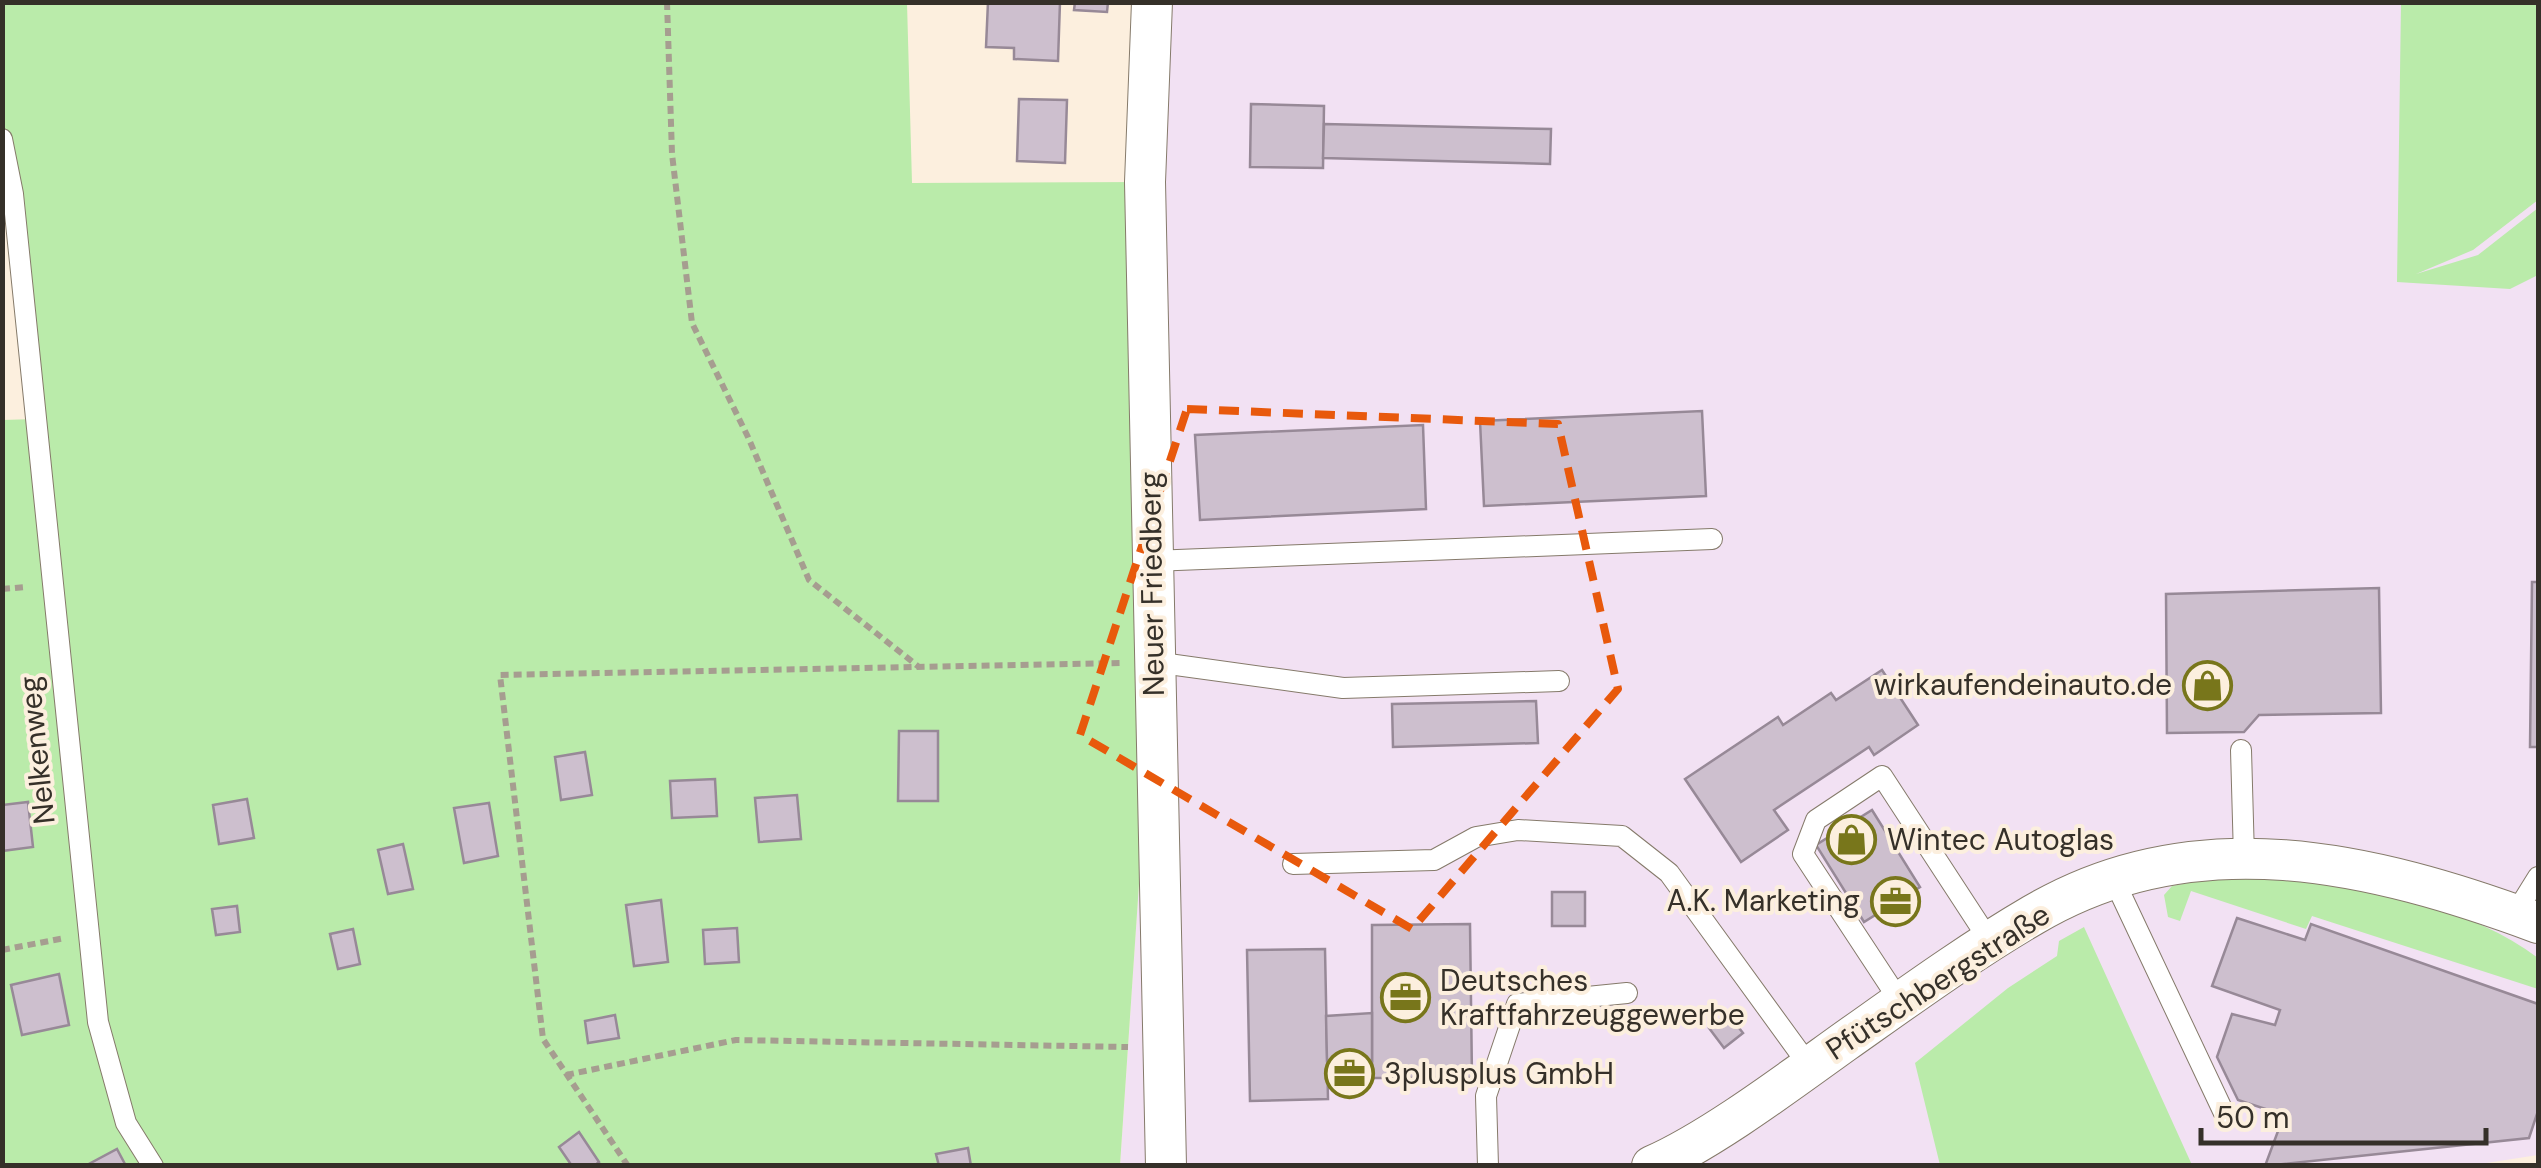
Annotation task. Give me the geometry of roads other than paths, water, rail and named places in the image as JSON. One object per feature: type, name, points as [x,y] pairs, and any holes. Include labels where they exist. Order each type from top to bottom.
[{"type":"street","name":"Neuer Friedberg","points":[[1152,2],[1145,182],[1166,1166]]},
{"type":"street","name":"Pfütschbergstraße","points":[[1652,1166],[1810,1066],[2035,914],[2114,880],[2172,863],[2244,857],[2333,862],[2526,919]]},
{"type":"lane","name":"Nelkenweg","points":[[2,139],[13,194],[98,1022],[126,1123],[153,1166]]},
{"type":"lane","points":[[1152,560],[1712,539]]},
{"type":"lane","points":[[1154,662],[1342,688],[1559,681]]},
{"type":"lane","points":[[2241,750],[2244,857]]},
{"type":"lane","points":[[1901,1003],[1803,854],[1816,820],[1882,776],[1992,942]]},
{"type":"lane","points":[[1293,864],[1434,860],[1476,837],[1518,830],[1622,836],[1669,874],[1810,1066]]},
{"type":"lane","points":[[2526,919],[2538,877]]},
{"type":"lane","points":[[2114,880],[2224,1114]]},
{"type":"lane","points":[[1488,1166],[1486,1096],[1517,1004],[1627,993]]},
{"type":"place","name":"wirkaufendeinauto.de","points":[[2207,685]]},
{"type":"place","name":"Wintec Autoglas","points":[[1852,840]]},
{"type":"place","name":"A.K. Marketing","points":[[1895,901]]},
{"type":"place","name":"Deutsches Kraftfahrzeuggewerbe","points":[[1405,998]]},
{"type":"place","name":"3plusplus GmbH","points":[[1349,1074]]}]
